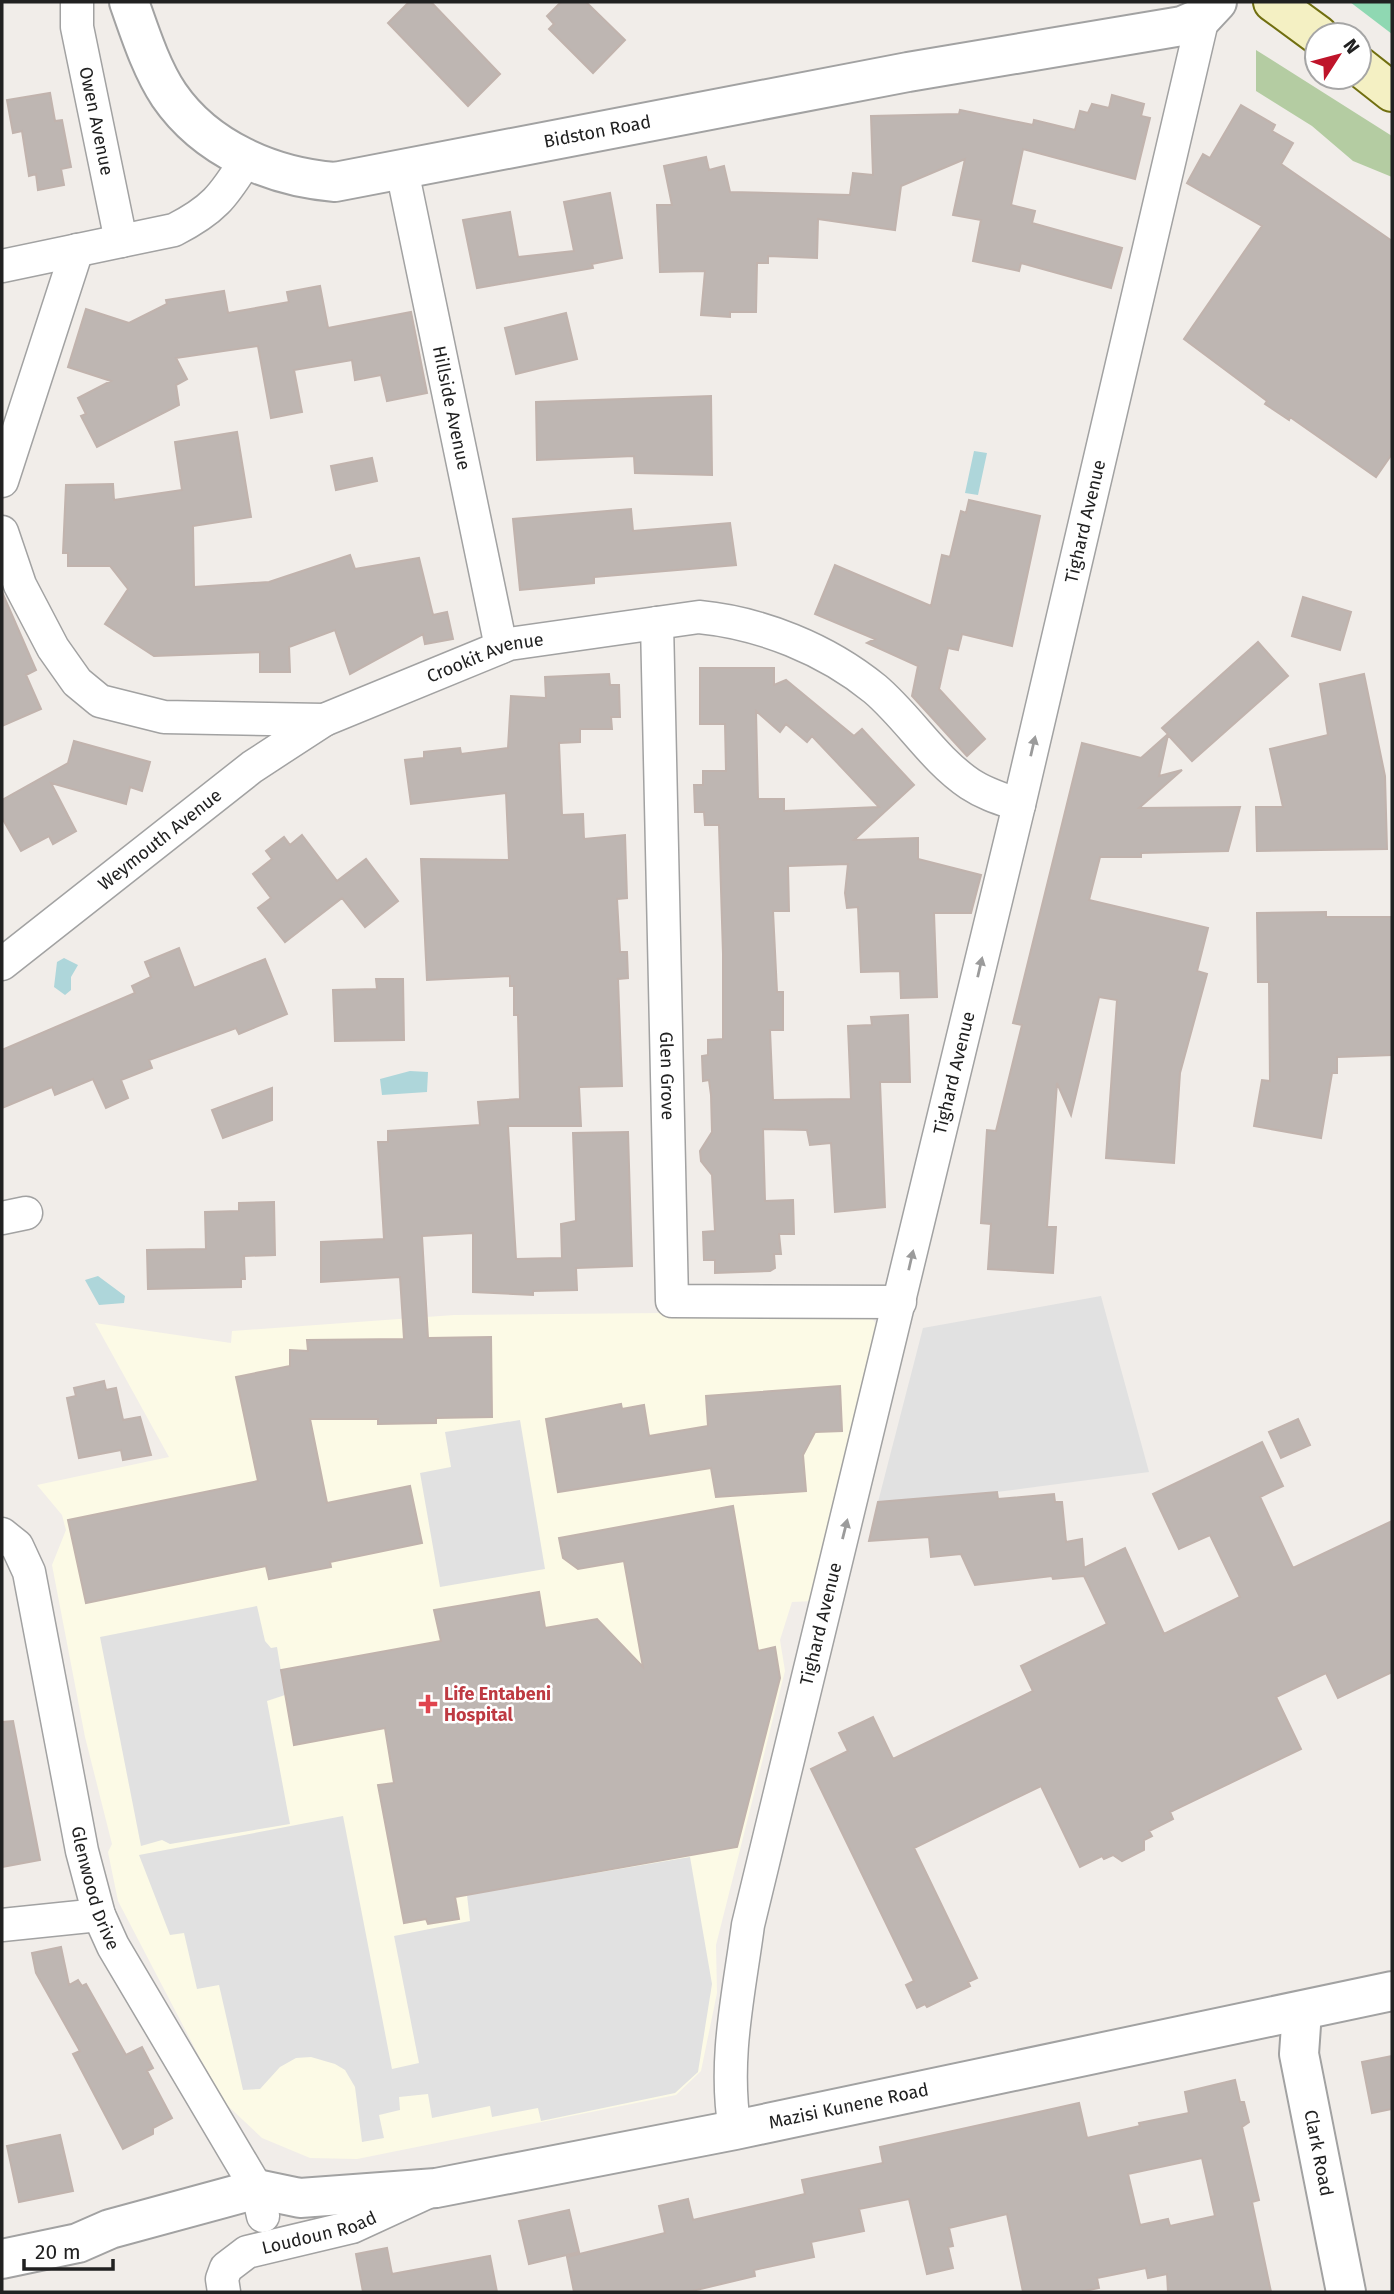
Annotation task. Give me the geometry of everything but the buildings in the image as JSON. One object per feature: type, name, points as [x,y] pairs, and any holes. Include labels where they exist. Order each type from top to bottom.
[{"type":"main road","points":[[1273,2],[1303,24]]},
{"type":"main road","points":[[1373,77],[1392,92]]},
{"type":"street","name":"Owen Avenue","points":[[77,2],[77,27],[121,241]]},
{"type":"street","points":[[2,266],[174,230],[197,218],[223,197],[246,160],[198,129],[169,95],[147,50],[129,2]]},
{"type":"street","name":"Bidston Road","points":[[246,160],[300,179],[323,181],[402,170],[908,72],[1182,26],[1210,9]]},
{"type":"street","name":"Tighard Avenue","points":[[735,2130],[729,2095],[729,2064],[748,1925],[1210,9]]},
{"type":"street","name":"Hillside Avenue","points":[[402,170],[501,647]]},
{"type":"street","points":[[2,481],[77,250]]},
{"type":"street","name":"Crookit Avenue","points":[[2,532],[20,585],[53,648],[77,682],[100,701],[164,717],[324,720],[501,647],[544,637],[699,617],[730,620],[820,653],[876,690],[969,783],[989,795],[1019,805]]},
{"type":"street","name":"Glen Grove","points":[[657,623],[673,1301],[900,1302]]},
{"type":"street","name":"Weymouth Avenue","points":[[2,964],[252,767],[324,720]]},
{"type":"street","name":"Glenwood Drive","points":[[2,1534],[17,1546],[29,1572],[82,1852],[99,1915],[113,1946],[260,2202]]},
{"type":"street","points":[[2,1925],[99,1915]]},
{"type":"street","name":"Mazisi Kunene Road","points":[[2,2259],[78,2243],[116,2244],[260,2202],[436,2188],[735,2130],[1392,1990]]},
{"type":"street","name":"Clark Road","points":[[1302,2011],[1299,2054],[1346,2292]]},
{"type":"street","name":"Loudoun Road","points":[[224,2292],[222,2279],[226,2268],[247,2252],[352,2227],[436,2188]]},
{"type":"shaded area","points":[[1101,1296],[1149,1472],[997,1492],[878,1502],[923,1328]]},
{"type":"shaded area","name":"Life Entabeni Hospital","points":[[866,1311],[881,1330],[866,1385],[862,1384],[861,1390],[865,1391],[814,1601],[792,1602],[780,1640],[785,1671],[716,1945],[717,1993],[701,2071],[676,2095],[357,2159],[310,2158],[262,2138],[227,2105],[118,1901],[108,1852],[112,1844],[85,1737],[52,1565],[66,1530],[62,1515],[37,1485],[169,1457],[95,1323],[231,1343],[232,1331],[454,1315]]},
{"type":"shaded area","points":[[520,1420],[545,1569],[440,1587],[420,1473],[451,1467],[445,1432]]},
{"type":"shaded area","points":[[257,1606],[265,1641],[271,1648],[277,1647],[285,1695],[267,1701],[290,1824],[170,1844],[162,1840],[141,1846],[100,1637]]},
{"type":"shaded area","points":[[343,1816],[392,2069],[419,2063],[394,1936],[470,1921],[467,1895],[690,1857],[712,1984],[698,2072],[675,2093],[541,2121],[538,2108],[492,2117],[490,2106],[432,2118],[428,2094],[399,2097],[400,2110],[379,2115],[384,2138],[362,2142],[355,2087],[345,2070],[335,2064],[311,2057],[296,2058],[280,2067],[260,2089],[243,2090],[219,1985],[197,1989],[184,1933],[170,1935],[139,1855]]},
{"type":"green space","points":[[1350,2],[1392,2],[1392,34]]},
{"type":"green space","points":[[1256,50],[1303,80],[1303,91],[1321,91],[1392,136],[1392,177],[1353,161],[1312,126],[1256,91]]},
{"type":"water","points":[[974,451],[987,453],[978,495],[965,493]]},
{"type":"water","points":[[64,958],[78,965],[71,977],[71,990],[65,995],[54,987],[57,962]]},
{"type":"water","points":[[410,1071],[428,1072],[427,1092],[382,1095],[380,1079]]},
{"type":"water","points":[[98,1276],[125,1296],[124,1303],[99,1305],[85,1280]]},
{"type":"place","name":"Life Entabeni Hospital","points":[[428,1704]]}]
